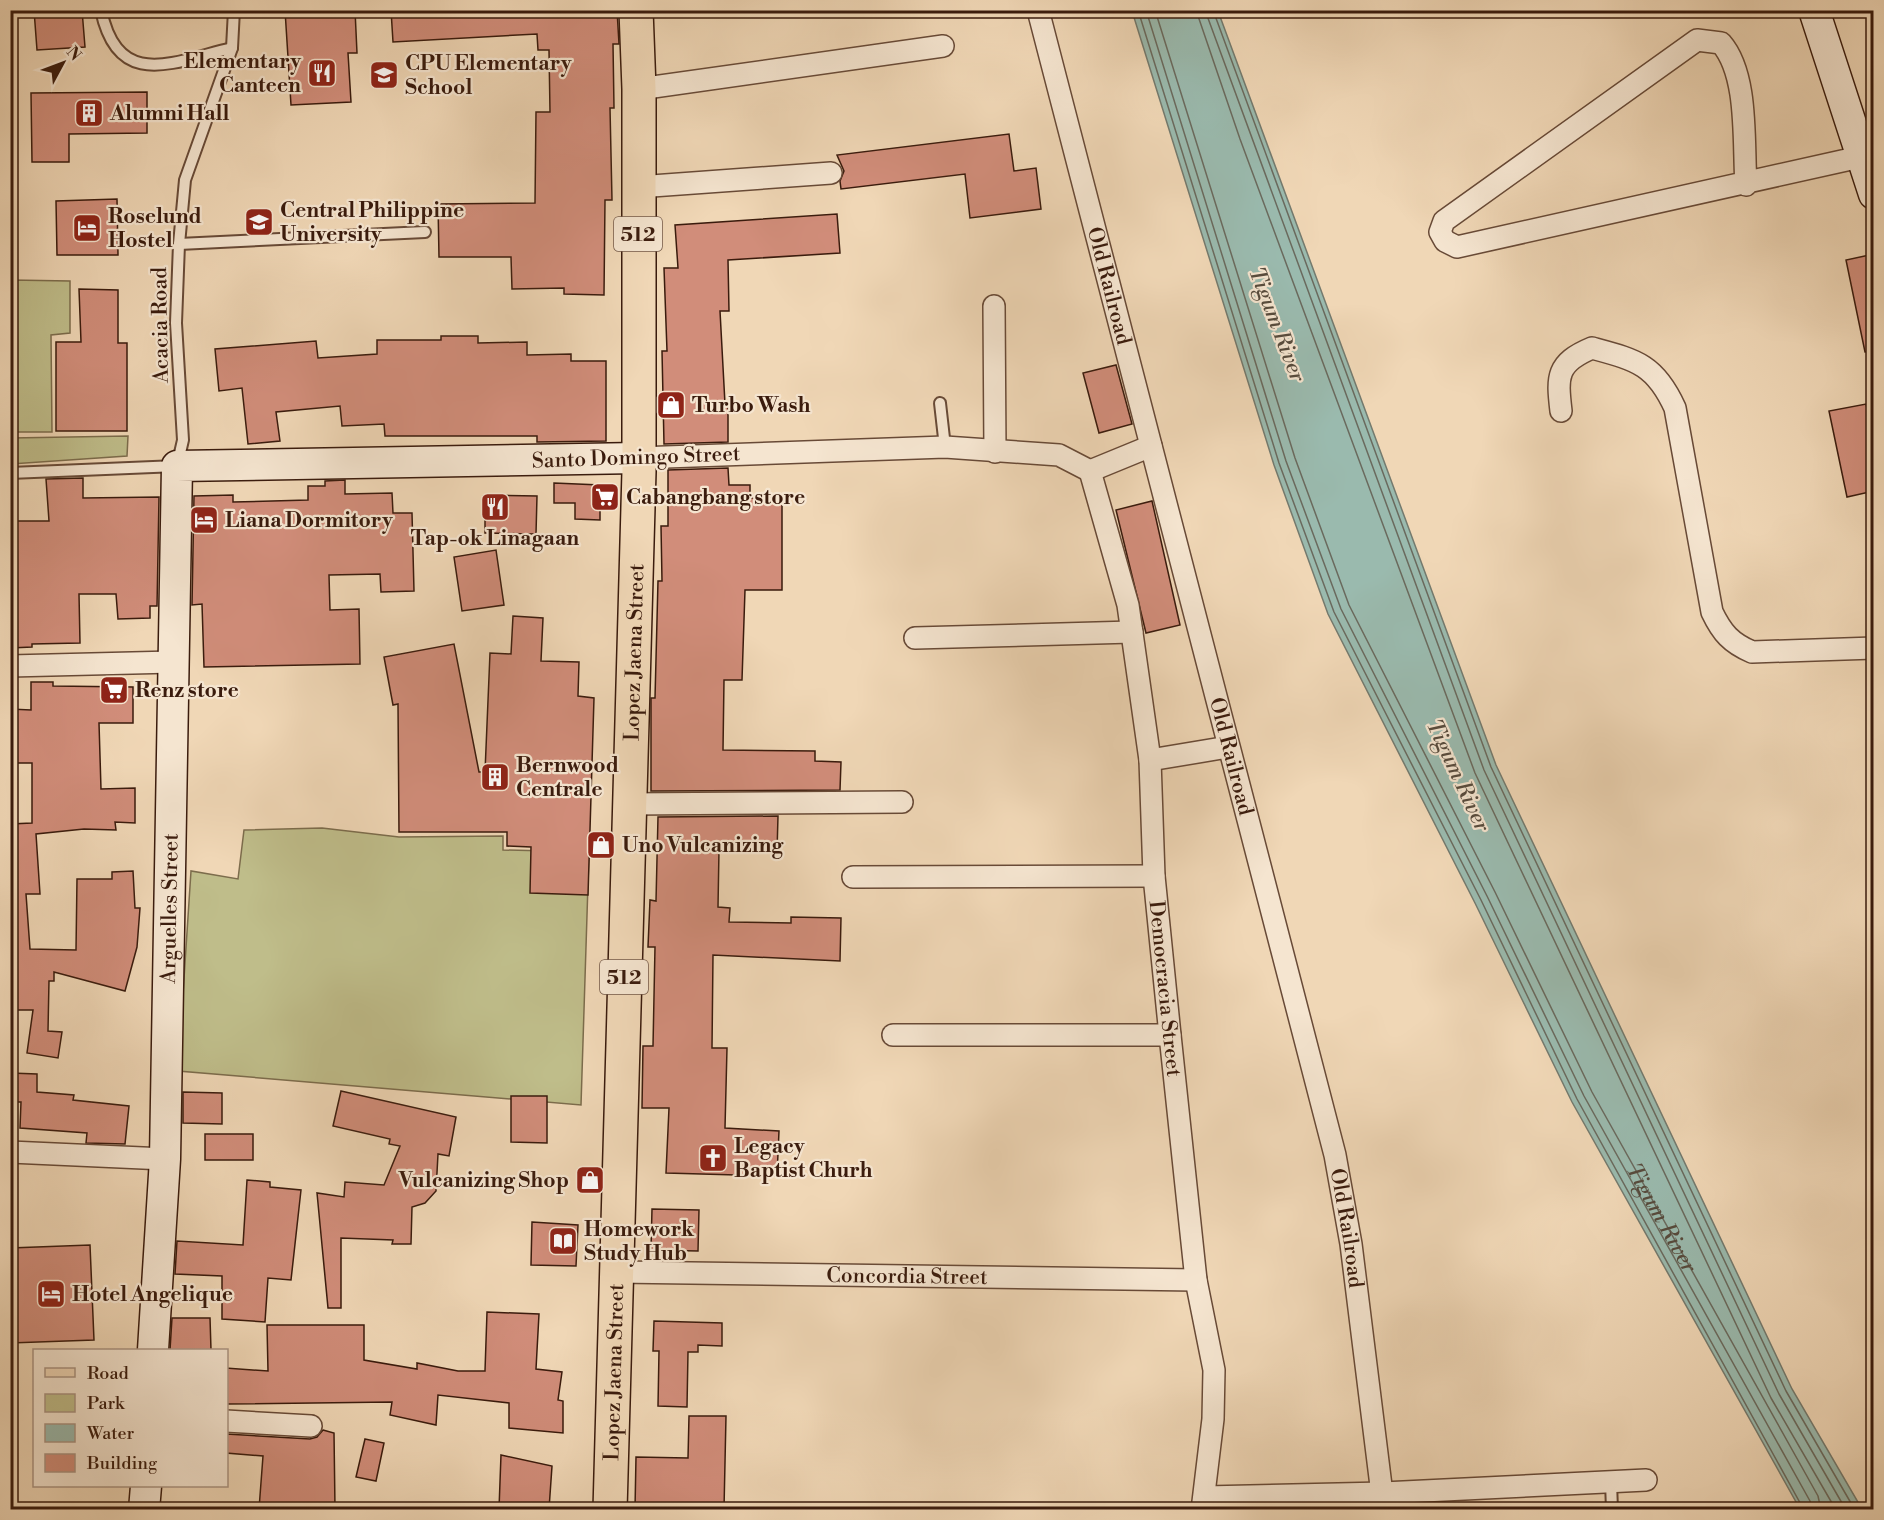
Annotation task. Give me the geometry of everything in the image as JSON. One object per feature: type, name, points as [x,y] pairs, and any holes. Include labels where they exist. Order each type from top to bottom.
[{"type":"main road","name":"Lopez Jaena Street","points":[[610,1509],[638,458],[639,89],[636,10]]},
{"type":"street","name":"Old Railroad","points":[[1038,10],[1335,1155],[1351,1244],[1383,1501]]},
{"type":"street","points":[[1814,10],[1841,87],[1860,157],[1874,194]]},
{"type":"street","points":[[1746,185],[1739,82],[1731,54],[1721,43],[1697,40],[1444,221],[1440,232],[1444,241],[1457,247],[1746,185],[1860,157]]},
{"type":"street","points":[[639,89],[943,46]]},
{"type":"street","points":[[638,187],[831,173]]},
{"type":"street","points":[[994,306],[994,452]]},
{"type":"street","points":[[1561,411],[1558,380],[1566,363],[1578,354],[1592,348],[1648,368],[1666,388],[1675,408],[1712,612],[1722,632],[1734,644],[1752,652],[1874,648]]},
{"type":"street","points":[[1090,471],[1151,446]]},
{"type":"street","name":"Santo Domingo Street","points":[[177,466],[638,458],[945,447],[1059,455],[1090,471]]},
{"type":"street","name":"Arguelles Street","points":[[153,1349],[165,1159],[177,466]]},
{"type":"street","name":"Democracia Street","points":[[1090,471],[1128,605],[1150,760],[1154,876],[1170,1035],[1196,1280],[1214,1370],[1214,1419],[1204,1503]]},
{"type":"street","points":[[915,638],[1132,632]]},
{"type":"street","points":[[10,666],[173,662]]},
{"type":"street","points":[[1150,760],[1228,747]]},
{"type":"street","points":[[628,804],[902,801]]},
{"type":"street","points":[[853,877],[1154,876]]},
{"type":"street","points":[[893,1035],[1170,1035]]},
{"type":"street","points":[[10,1152],[165,1159]]},
{"type":"street","name":"Concordia Street","points":[[617,1272],[1196,1280]]},
{"type":"street","points":[[228,1421],[312,1426]]},
{"type":"street","points":[[1204,1503],[1383,1501],[1646,1480]]},
{"type":"street","points":[[144,1509],[146,1487]]},
{"type":"lane","points":[[101,10],[107,36],[130,61],[148,65],[166,63],[232,48]]},
{"type":"lane","name":"Acacia Road","points":[[177,466],[183,440],[176,323],[179,244],[185,180],[232,48],[234,10]]},
{"type":"lane","points":[[179,244],[425,232]]},
{"type":"lane","points":[[940,403],[945,447]]},
{"type":"lane","points":[[10,472],[177,466]]},
{"type":"lane","points":[[1611,1482],[1612,1509]]},
{"type":"green space","points":[[11,280],[70,281],[70,333],[51,335],[52,432],[11,432]]},
{"type":"green space","points":[[128,436],[127,456],[11,464],[11,438]]},
{"type":"green space","points":[[322,828],[399,837],[503,836],[503,850],[589,852],[581,1105],[178,1071],[191,871],[238,879],[244,830]]},
{"type":"water","name":"Tigum River","points":[[1132,11],[1218,11],[1496,765],[1792,1389],[1862,1509],[1800,1509],[1572,1102],[1475,903],[1328,614],[1274,465]]},
{"type":"building","points":[[34,10],[82,10],[85,47],[37,50]]},
{"type":"building","points":[[285,10],[355,10],[357,53],[348,53],[351,102],[291,105]]},
{"type":"building","points":[[391,10],[617,10],[619,44],[613,44],[614,108],[610,108],[612,200],[605,200],[604,295],[564,294],[564,288],[512,289],[511,257],[439,257],[438,204],[535,203],[536,112],[550,112],[549,50],[538,50],[537,34],[393,42]]},
{"type":"building","name":"Alumni Hall","points":[[147,92],[147,133],[69,134],[69,162],[32,162],[31,93]]},
{"type":"building","points":[[1009,134],[1014,171],[1036,168],[1041,209],[970,218],[965,174],[841,189],[840,181],[844,171],[837,155]]},
{"type":"building","name":"Roselund Hostel","points":[[117,199],[118,255],[57,255],[56,201]]},
{"type":"building","points":[[837,214],[840,253],[728,260],[729,311],[720,311],[725,404],[728,404],[728,442],[664,444],[662,351],[667,351],[664,268],[678,268],[675,225]]},
{"type":"building","points":[[1874,254],[1874,351],[1865,352],[1846,260]]},
{"type":"building","points":[[79,289],[118,290],[118,343],[127,343],[127,431],[56,431],[56,342],[81,342]]},
{"type":"building","points":[[441,336],[478,336],[478,343],[527,342],[527,355],[571,354],[571,361],[606,361],[606,441],[537,442],[537,436],[385,436],[384,424],[342,426],[340,406],[276,412],[280,441],[248,444],[242,388],[219,391],[215,349],[316,341],[318,358],[377,354],[377,340],[441,340]]},
{"type":"building","points":[[1116,365],[1132,424],[1099,433],[1083,373]]},
{"type":"building","points":[[1866,404],[1874,438],[1874,491],[1847,497],[1829,411]]},
{"type":"building","points":[[728,468],[729,485],[750,485],[750,498],[782,497],[782,590],[745,590],[742,680],[724,680],[723,750],[815,751],[815,761],[841,762],[840,790],[651,791],[651,698],[655,698],[658,581],[662,581],[661,526],[668,526],[668,470]]},
{"type":"building","points":[[83,478],[83,498],[159,497],[157,606],[150,606],[150,618],[118,619],[116,594],[79,594],[80,643],[32,644],[32,647],[10,648],[10,521],[49,521],[46,479]]},
{"type":"building","points":[[345,480],[345,494],[392,493],[393,513],[412,513],[414,591],[381,592],[380,574],[329,575],[330,610],[359,609],[360,664],[204,667],[202,604],[192,605],[194,496],[233,495],[233,502],[308,500],[308,486],[325,486],[325,481]]},
{"type":"building","points":[[554,483],[600,485],[600,520],[575,519],[575,503],[554,503]]},
{"type":"building","points":[[485,495],[537,496],[536,534],[485,533]]},
{"type":"building","points":[[1152,501],[1180,625],[1146,633],[1116,510]]},
{"type":"building","points":[[496,550],[504,605],[462,611],[454,557]]},
{"type":"building","name":"Bernwood Centrale","points":[[513,616],[543,618],[541,661],[579,662],[578,696],[594,698],[588,895],[530,893],[531,847],[507,846],[507,832],[399,832],[398,704],[393,705],[384,657],[454,644],[479,772],[485,772],[490,653],[511,654]]},
{"type":"building","points":[[31,682],[53,682],[53,686],[133,687],[133,723],[99,723],[101,789],[135,788],[135,823],[115,822],[116,830],[84,829],[36,834],[40,894],[26,894],[30,949],[76,950],[77,879],[112,879],[112,872],[133,871],[135,908],[140,908],[137,947],[125,991],[54,972],[54,981],[49,981],[48,1031],[62,1032],[58,1058],[27,1053],[33,1010],[16,1010],[16,980],[10,980],[10,824],[32,823],[32,763],[10,763],[10,709],[31,710]]},
{"type":"building","points":[[778,816],[777,852],[719,850],[718,907],[730,908],[729,922],[791,923],[791,917],[841,918],[840,961],[713,955],[712,1048],[727,1048],[725,1128],[779,1131],[777,1176],[666,1173],[669,1108],[642,1108],[643,1046],[653,1046],[655,947],[648,947],[650,900],[656,901],[658,817]]},
{"type":"building","points":[[10,1073],[37,1074],[37,1092],[74,1095],[73,1100],[129,1106],[125,1144],[86,1143],[87,1133],[20,1128],[21,1102],[10,1102]]},
{"type":"building","points":[[341,1091],[456,1117],[449,1156],[438,1154],[436,1191],[425,1203],[412,1207],[411,1244],[392,1244],[393,1240],[341,1238],[341,1308],[328,1308],[317,1193],[344,1197],[345,1182],[384,1185],[400,1146],[389,1144],[390,1139],[333,1126]]},
{"type":"building","points":[[183,1092],[222,1093],[222,1124],[183,1123]]},
{"type":"building","points":[[511,1096],[547,1096],[547,1143],[511,1142]]},
{"type":"building","points":[[205,1134],[253,1134],[253,1160],[205,1160]]},
{"type":"building","points":[[247,1180],[270,1182],[270,1187],[301,1190],[291,1280],[268,1278],[265,1322],[222,1319],[222,1276],[175,1274],[177,1241],[243,1245]]},
{"type":"building","points":[[652,1209],[699,1210],[698,1251],[651,1250]]},
{"type":"building","points":[[532,1222],[578,1225],[576,1266],[531,1265]]},
{"type":"building","name":"Hotel Angelique","points":[[90,1245],[94,1340],[10,1343],[10,1248]]},
{"type":"building","points":[[487,1312],[539,1314],[536,1369],[562,1372],[558,1400],[563,1401],[563,1433],[509,1428],[509,1403],[438,1395],[436,1425],[390,1415],[392,1402],[228,1404],[228,1368],[268,1371],[267,1325],[364,1325],[364,1360],[417,1369],[417,1363],[458,1371],[485,1371]]},
{"type":"building","points":[[172,1318],[210,1318],[211,1349],[170,1349]]},
{"type":"building","points":[[654,1321],[722,1323],[722,1346],[698,1345],[698,1352],[688,1352],[687,1407],[658,1406],[659,1351],[653,1351]]},
{"type":"building","points":[[689,1416],[726,1416],[724,1509],[635,1509],[636,1457],[688,1458]]},
{"type":"building","points":[[323,1430],[334,1433],[335,1509],[259,1509],[263,1456],[228,1453],[228,1434],[310,1439],[317,1437]]},
{"type":"building","points":[[365,1439],[384,1443],[376,1481],[356,1477]]},
{"type":"building","points":[[501,1455],[552,1466],[549,1509],[499,1509]]},
{"type":"place","name":"Elementary Canteen","points":[[322,73]]},
{"type":"place","name":"CPU Elementary School","points":[[384,75]]},
{"type":"place","name":"Alumni Hall","points":[[89,113]]},
{"type":"place","name":"Central Philippine University","points":[[259,222]]},
{"type":"place","name":"Roselund Hostel","points":[[87,228]]},
{"type":"place","name":"Turbo Wash","points":[[671,405]]},
{"type":"place","name":"Cabangbang store","points":[[605,497]]},
{"type":"place","name":"Tap-ok Linagaan","points":[[495,507]]},
{"type":"place","name":"Liana Dormitory","points":[[204,520]]},
{"type":"place","name":"Renz store","points":[[114,690]]},
{"type":"place","name":"Bernwood Centrale","points":[[495,777]]},
{"type":"place","name":"Uno Vulcanizing","points":[[601,845]]},
{"type":"place","name":"Legacy Baptist Churh","points":[[713,1158]]},
{"type":"place","name":"Vulcanizing Shop","points":[[590,1180]]},
{"type":"place","name":"Homework Study Hub","points":[[563,1241]]},
{"type":"place","name":"Hotel Angelique","points":[[51,1294]]}]
